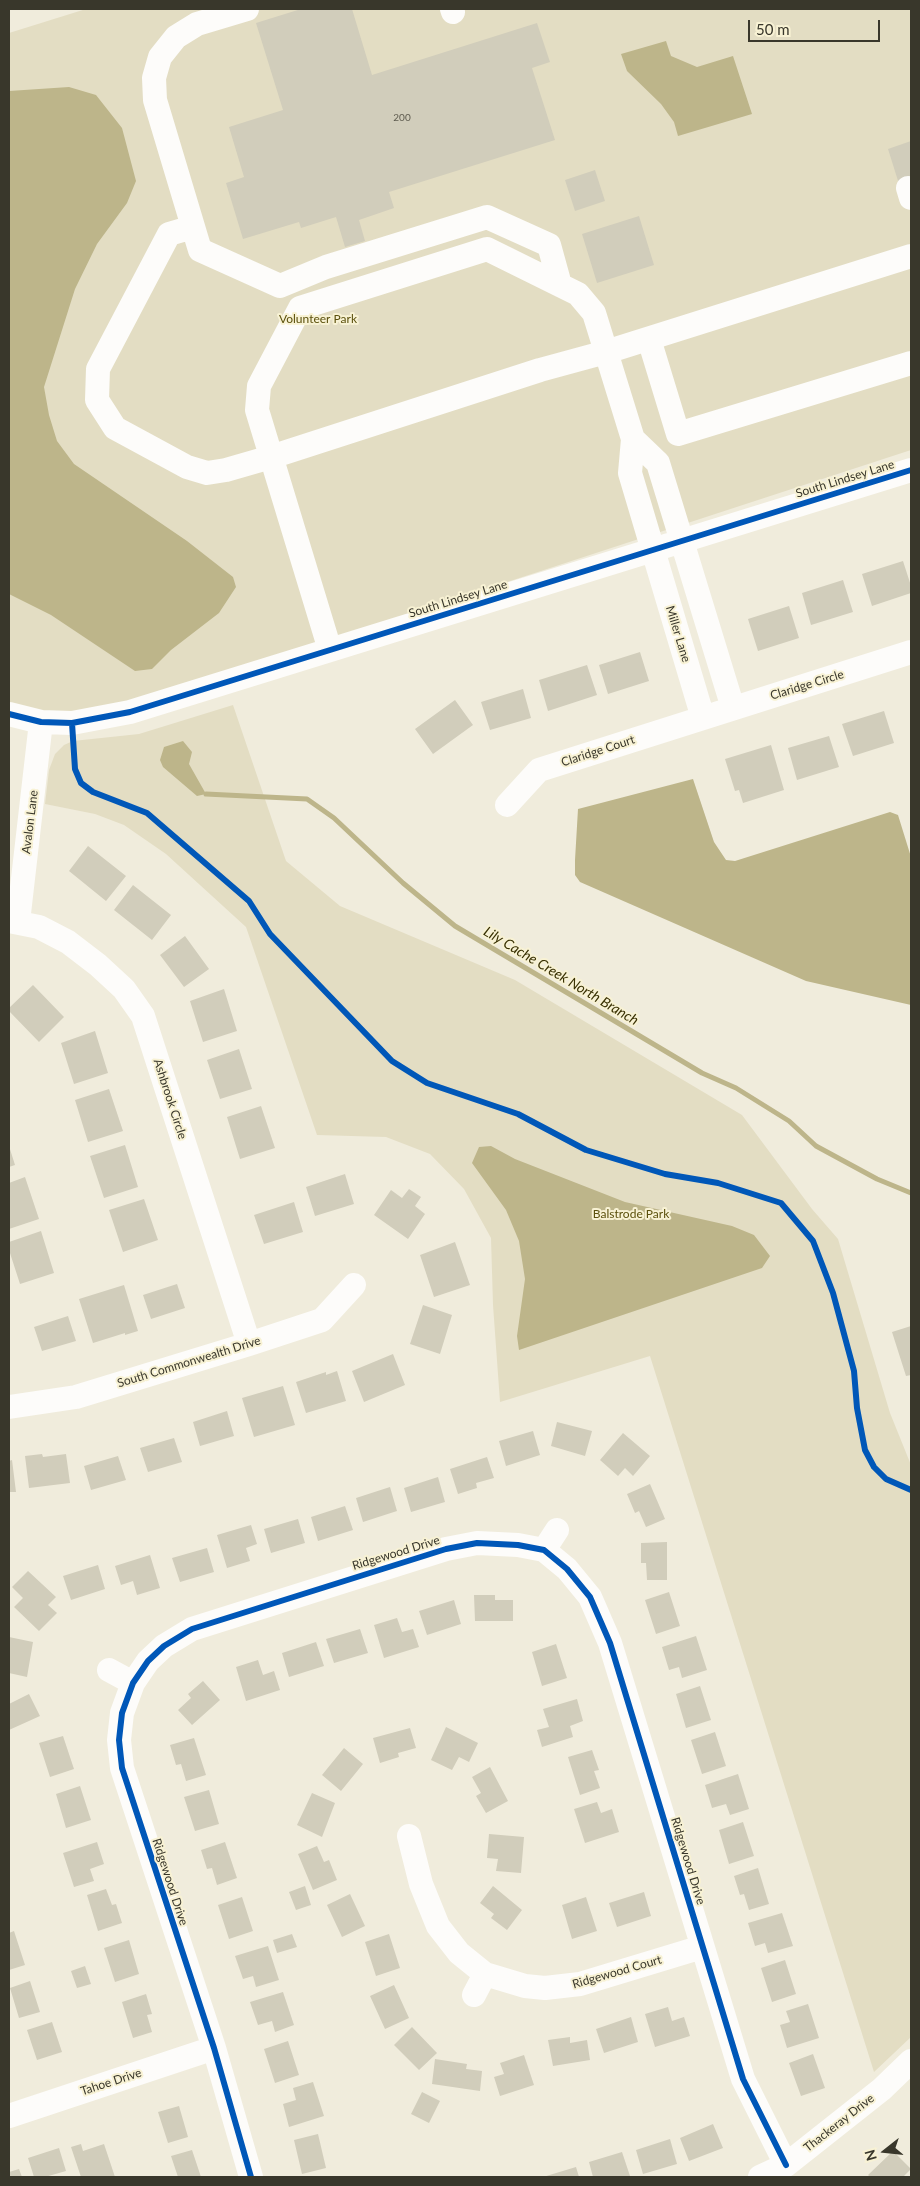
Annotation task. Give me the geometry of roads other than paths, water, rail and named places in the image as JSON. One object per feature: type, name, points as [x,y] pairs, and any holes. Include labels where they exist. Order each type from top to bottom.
[{"type":"street","points":[[247,9],[197,24],[176,37],[160,57],[154,78],[155,100],[200,250],[280,286],[326,267],[487,217],[549,245],[560,285]]},
{"type":"street","points":[[193,227],[168,234],[98,369],[97,400],[114,428],[187,468],[207,473],[226,470],[271,457],[540,370],[649,339],[911,256]]},
{"type":"street","points":[[330,650],[257,410],[259,386],[300,308],[487,249],[578,294],[594,312],[633,439],[658,464],[733,708]]},
{"type":"street","points":[[326,267],[336,296]]},
{"type":"street","points":[[649,339],[678,434],[911,363]]},
{"type":"street","name":"Miller Lane","points":[[633,439],[630,473],[703,718]]},
{"type":"street","name":"South Lindsey Lane","points":[[9,714],[41,722],[72,723],[130,712],[911,470]]},
{"type":"street","name":"Claridge Circle","points":[[703,718],[911,652]]},
{"type":"street","name":"Claridge Court","points":[[507,804],[540,770],[703,718]]},
{"type":"street","name":"Avalon Lane","points":[[13,921],[41,722]]},
{"type":"street","name":"Ashbrook Circle","points":[[13,921],[53,933],[68,942],[98,965],[124,989],[143,1016],[249,1344]]},
{"type":"street","name":"South Commonwealth Drive","points":[[9,1407],[76,1396],[322,1320],[354,1285]]},
{"type":"street","points":[[544,1550],[557,1530]]},
{"type":"street","name":"Ridgewood Drive","points":[[251,2177],[214,2048],[122,1768],[119,1740],[122,1712],[134,1683],[148,1660],[164,1646],[192,1629],[461,1545],[493,1542],[544,1550],[567,1569],[590,1597],[610,1643],[743,2079],[786,2165]]},
{"type":"street","points":[[109,1670],[134,1683]]},
{"type":"street","name":"Ridgewood Court","points":[[409,1836],[421,1884],[438,1926],[459,1953],[485,1974],[525,1986],[545,1988],[580,1984],[702,1947]]},
{"type":"street","points":[[474,1994],[485,1974]]},
{"type":"street","name":"Tahoe Drive","points":[[9,2116],[214,2048]]},
{"type":"street","name":"Thackeray Drive","points":[[760,2177],[786,2165],[882,2089],[911,2061]]},
{"type":"waterway","name":"Lily Cache Creek North Branch","points":[[206,794],[307,799],[334,818],[403,883],[455,926],[702,1073],[736,1088],[789,1121],[816,1146],[877,1179],[911,1193]]},
{"type":"park label","name":"Volunteer Park","points":[[318,319]]},
{"type":"park label","name":"Balstrode Park","points":[[631,1214]]}]
